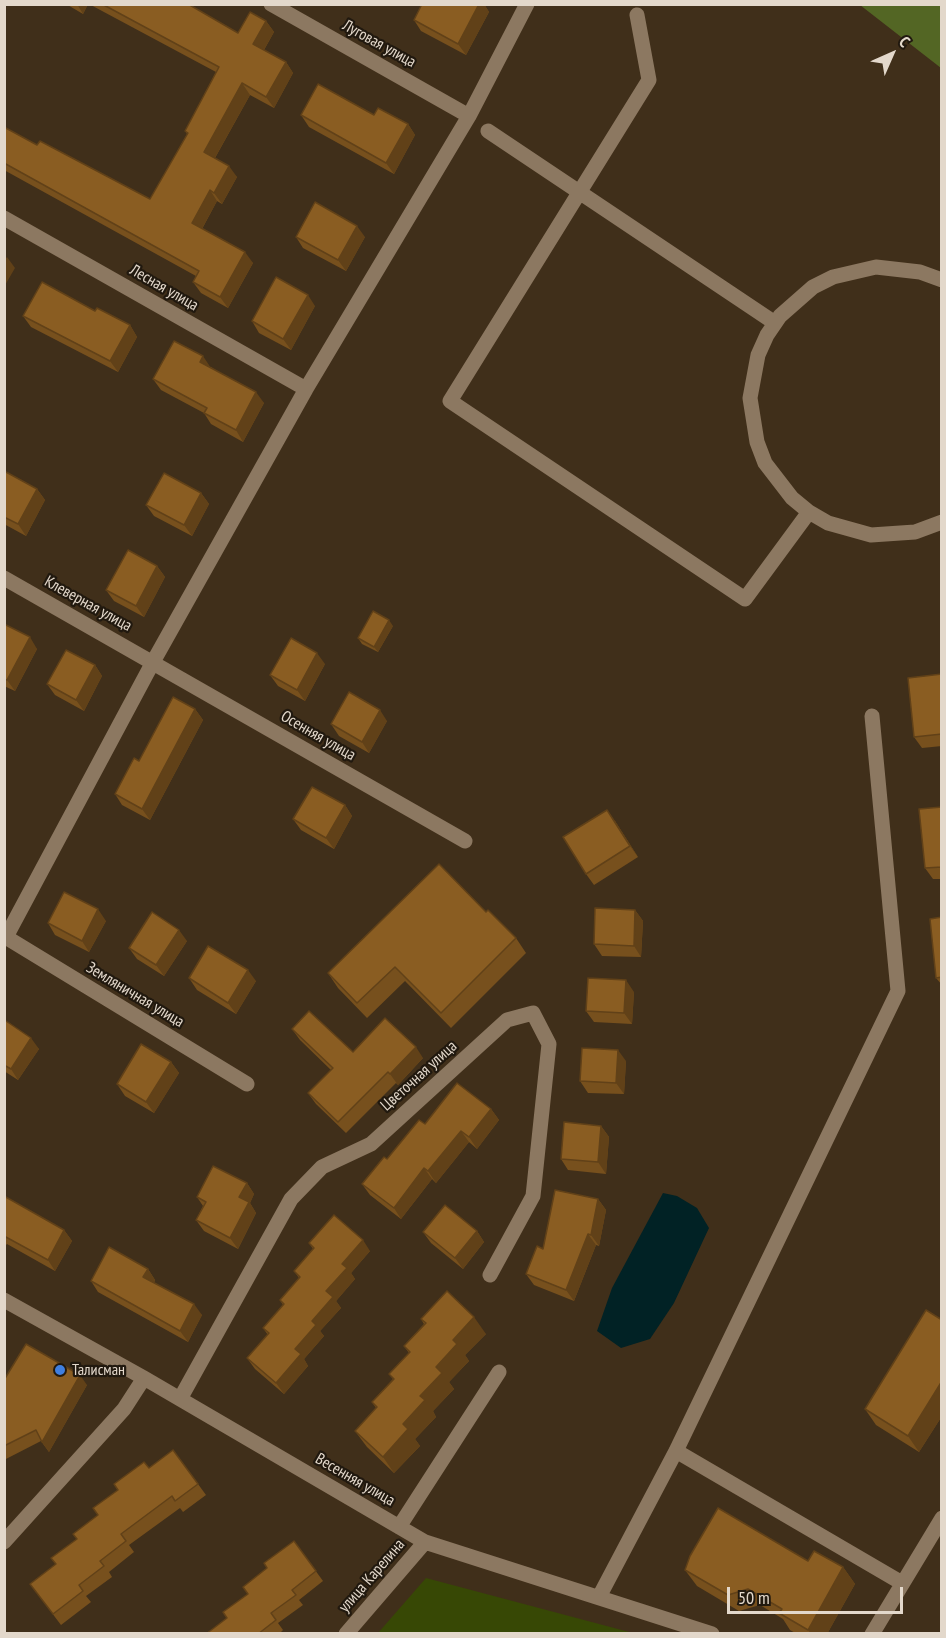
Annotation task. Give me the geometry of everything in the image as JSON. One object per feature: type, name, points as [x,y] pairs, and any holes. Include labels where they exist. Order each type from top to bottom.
[{"type":"street","name":"Луговая улица","points":[[271,4],[469,116]]},
{"type":"street","points":[[5,936],[153,662],[306,389],[469,116],[527,4]]},
{"type":"street","points":[[638,15],[649,80],[450,401],[745,599],[809,512]]},
{"type":"street","points":[[488,131],[775,323]]},
{"type":"street","name":"Лесная улица","points":[[4,218],[306,389]]},
{"type":"street","points":[[942,280],[898,267],[854,270],[813,287],[795,300],[775,323],[758,355],[753,376],[752,420],[765,463],[792,498],[809,512],[828,523],[871,535],[915,532],[942,522]]},
{"type":"street","name":"Клеверная улица","points":[[4,578],[153,662]]},
{"type":"street","name":"Осенняя улица","points":[[153,662],[465,841]]},
{"type":"street","points":[[599,1597],[676,1451],[898,991],[872,716]]},
{"type":"street","name":"Земляничная улица","points":[[5,936],[247,1084]]},
{"type":"street","name":"Цветочная улица","points":[[180,1398],[291,1199],[322,1167],[371,1144],[507,1020],[533,1013],[549,1044],[533,1196],[490,1275]]},
{"type":"street","name":"Весенняя улица","points":[[4,1300],[180,1398],[425,1542],[712,1634]]},
{"type":"street","points":[[399,1527],[500,1372]]},
{"type":"street","points":[[4,1542],[124,1409],[144,1378]]},
{"type":"street","points":[[676,1451],[902,1583]]},
{"type":"street","points":[[872,1634],[942,1518]]},
{"type":"street","name":"улица Карелина","points":[[346,1634],[425,1542]]},
{"type":"green space","points":[[860,5],[941,5],[941,68]]},
{"type":"green space","points":[[426,1578],[633,1633],[378,1633]]},
{"type":"water","points":[[663,1193],[677,1196],[697,1208],[709,1228],[674,1303],[650,1339],[621,1348],[597,1331],[612,1288]]},
{"type":"building","points":[[102,4],[188,4],[238,33],[250,12],[266,21],[253,44],[286,62],[266,97],[242,83],[204,152],[229,166],[214,193],[210,190],[192,223],[245,252],[220,297],[193,282],[199,271],[4,163],[4,127],[37,145],[40,141],[150,199],[188,133],[185,131],[219,67]]},
{"type":"building","points":[[422,4],[479,4],[458,44],[414,20]]},
{"type":"building","points":[[318,84],[374,115],[378,108],[408,124],[386,163],[301,115]]},
{"type":"building","points":[[315,202],[357,226],[338,260],[296,237]]},
{"type":"building","points":[[276,277],[308,295],[283,339],[252,321]]},
{"type":"building","points":[[42,282],[95,311],[97,308],[130,325],[110,361],[23,316]]},
{"type":"building","points":[[174,341],[203,356],[200,362],[256,392],[236,430],[204,413],[207,408],[153,379]]},
{"type":"building","points":[[6,472],[37,489],[18,524],[4,517],[4,474]]},
{"type":"building","points":[[164,473],[201,493],[184,525],[146,505]]},
{"type":"building","points":[[128,550],[157,566],[136,606],[106,590]]},
{"type":"building","points":[[373,611],[389,620],[374,647],[358,638]]},
{"type":"building","points":[[4,624],[30,637],[7,680],[4,679]]},
{"type":"building","points":[[291,638],[317,653],[297,690],[270,675]]},
{"type":"building","points":[[66,650],[95,665],[76,700],[47,684]]},
{"type":"building","points":[[942,674],[942,734],[914,737],[908,678]]},
{"type":"building","points":[[349,692],[380,710],[362,742],[331,724]]},
{"type":"building","points":[[173,697],[195,709],[142,809],[115,794],[134,758],[139,761]]},
{"type":"building","points":[[312,787],[345,805],[326,838],[293,819]]},
{"type":"building","points":[[942,807],[942,867],[925,868],[919,809]]},
{"type":"building","points":[[607,810],[630,846],[586,874],[563,837]]},
{"type":"building","points":[[439,864],[486,912],[488,910],[516,938],[441,1013],[395,967],[357,1003],[328,973]]},
{"type":"building","points":[[64,892],[98,909],[82,941],[48,923]]},
{"type":"building","points":[[595,908],[635,910],[634,946],[594,944]]},
{"type":"building","points":[[152,912],[179,930],[156,965],[129,948]]},
{"type":"building","points":[[942,917],[942,977],[936,978],[930,919]]},
{"type":"building","points":[[208,946],[248,970],[228,1003],[189,978]]},
{"type":"building","points":[[588,978],[626,980],[624,1013],[586,1011]]},
{"type":"building","points":[[309,1011],[353,1052],[385,1018],[416,1047],[338,1122],[308,1093],[333,1068],[292,1029]]},
{"type":"building","points":[[6,1021],[31,1038],[11,1069],[4,1065],[4,1022]]},
{"type":"building","points":[[141,1044],[171,1062],[146,1102],[117,1084]]},
{"type":"building","points":[[582,1048],[618,1050],[616,1083],[580,1081]]},
{"type":"building","points":[[457,1083],[491,1109],[469,1137],[461,1131],[428,1171],[424,1168],[394,1208],[362,1184],[384,1157],[387,1159],[419,1120],[425,1124]]},
{"type":"building","points":[[564,1122],[601,1126],[598,1162],[561,1159]]},
{"type":"building","points":[[213,1166],[247,1183],[239,1197],[249,1202],[230,1238],[196,1220],[206,1202],[197,1197]]},
{"type":"building","points":[[555,1190],[598,1199],[591,1235],[588,1234],[566,1290],[526,1274],[537,1246],[543,1249]]},
{"type":"building","points":[[4,1196],[64,1230],[48,1260],[4,1236]]},
{"type":"building","points":[[445,1205],[477,1231],[455,1258],[423,1232]]},
{"type":"building","points":[[334,1215],[363,1240],[342,1264],[347,1268],[326,1291],[333,1297],[312,1321],[316,1325],[295,1349],[301,1354],[276,1383],[247,1358],[269,1333],[263,1328],[284,1304],[280,1300],[300,1277],[294,1271],[314,1248],[309,1243]]},
{"type":"building","points":[[109,1247],[148,1269],[143,1277],[194,1304],[180,1331],[91,1281]]},
{"type":"building","points":[[447,1291],[474,1317],[453,1340],[457,1344],[436,1367],[442,1373],[420,1396],[425,1400],[403,1424],[408,1429],[383,1457],[355,1431],[377,1407],[372,1402],[394,1379],[389,1374],[410,1352],[404,1346],[426,1323],[421,1319]]},
{"type":"building","points":[[926,1310],[942,1320],[942,1381],[908,1436],[865,1409]]},
{"type":"building","points":[[26,1344],[80,1375],[42,1442],[36,1430],[4,1446],[4,1380]]},
{"type":"building","points":[[173,1450],[198,1484],[175,1501],[172,1496],[121,1534],[126,1541],[100,1561],[104,1566],[79,1585],[83,1591],[53,1614],[30,1584],[56,1564],[51,1558],[77,1539],[73,1534],[98,1515],[93,1508],[118,1490],[114,1484],[144,1462],[149,1468]]},
{"type":"building","points":[[718,1508],[808,1561],[814,1551],[843,1567],[808,1630],[779,1613],[782,1609],[748,1589],[728,1595],[685,1570],[690,1556]]},
{"type":"building","points":[[294,1541],[316,1571],[292,1590],[296,1595],[271,1613],[276,1620],[258,1634],[206,1634],[227,1618],[223,1612],[248,1594],[243,1587],[267,1568],[264,1563]]},
{"type":"place","name":"Талисман","points":[[60,1370]]}]
